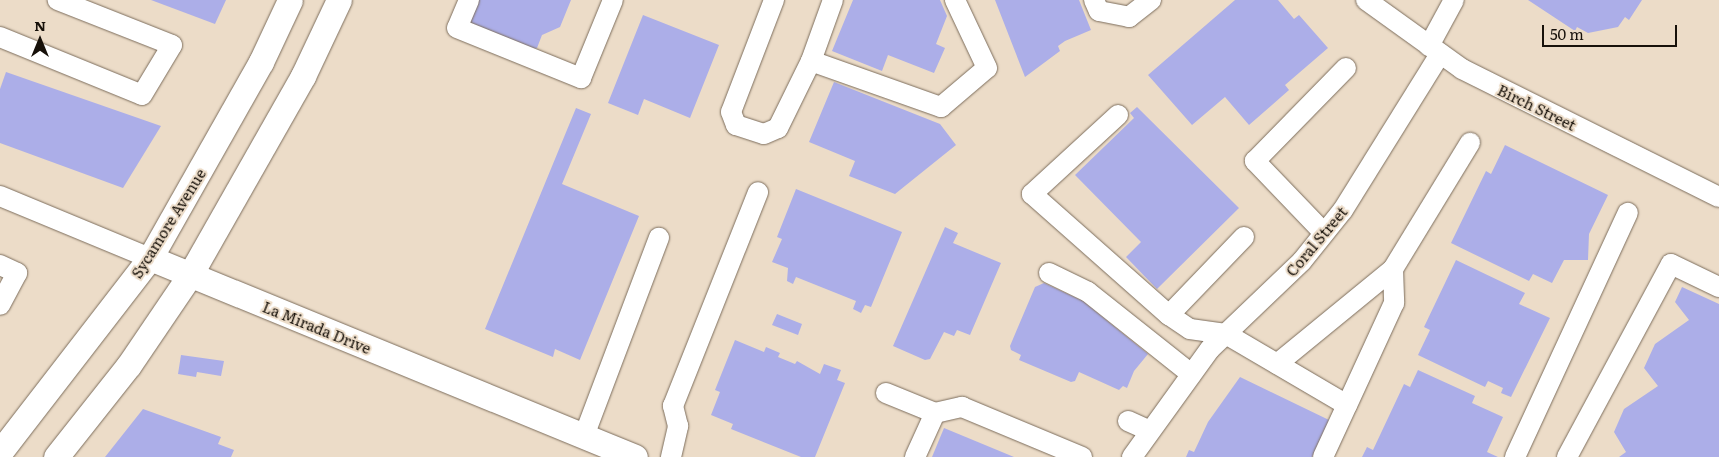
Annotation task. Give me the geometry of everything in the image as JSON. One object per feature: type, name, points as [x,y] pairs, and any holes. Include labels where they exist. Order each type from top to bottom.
[{"type":"main road","name":"Sycamore Avenue","points":[[0,452],[150,258],[257,70],[290,0]]},
{"type":"main road","points":[[56,457],[130,365],[190,275],[303,76],[339,0]]},
{"type":"main road","name":"La Mirada Drive","points":[[150,258],[635,457]]},
{"type":"street","points":[[0,36],[142,95],[172,45],[58,0]]},
{"type":"street","points":[[469,0],[457,28],[580,78],[614,0]]},
{"type":"street","points":[[774,0],[731,112],[736,125],[764,134],[778,128],[811,61],[833,0]]},
{"type":"street","points":[[811,61],[941,108],[987,68],[955,0]]},
{"type":"street","points":[[1094,0],[1099,11],[1129,17],[1151,0]]},
{"type":"street","name":"Birch Street","points":[[1366,0],[1462,69],[1719,197]]},
{"type":"street","name":"Coral Street","points":[[1132,457],[1191,374],[1226,334],[1302,261],[1343,210],[1435,50],[1454,0]]},
{"type":"street","points":[[1324,233],[1255,161],[1346,68]]},
{"type":"street","points":[[1118,115],[1032,194],[1169,315],[1190,329],[1226,334],[1347,405]]},
{"type":"street","points":[[1277,364],[1393,269],[1470,143]]},
{"type":"street","points":[[671,457],[678,426],[673,406],[758,192]]},
{"type":"street","name":"La Mirada Drive","points":[[0,196],[150,258]]},
{"type":"street","points":[[1516,457],[1628,213]]},
{"type":"street","points":[[1169,315],[1244,236]]},
{"type":"street","points":[[584,436],[659,238]]},
{"type":"street","points":[[1567,457],[1671,264],[1719,287]]},
{"type":"street","points":[[0,265],[17,273],[0,305]]},
{"type":"street","points":[[1323,457],[1394,303],[1393,269]]},
{"type":"street","points":[[1049,273],[1088,292],[1191,374]]},
{"type":"street","points":[[886,393],[935,413],[962,407],[1082,457]]},
{"type":"street","points":[[915,457],[935,413]]},
{"type":"street","points":[[1128,421],[1150,431]]},
{"type":"building","points":[[151,0],[226,0],[215,24]]},
{"type":"building","points":[[476,0],[571,0],[560,27],[542,35],[537,48],[530,50],[470,26],[467,20]]},
{"type":"building","points":[[853,0],[940,0],[947,16],[936,44],[945,48],[934,73],[888,55],[882,71],[832,51]]},
{"type":"building","points":[[995,0],[1079,0],[1091,30],[1065,41],[1058,46],[1060,51],[1025,77]]},
{"type":"building","points":[[1235,0],[1278,0],[1294,19],[1299,15],[1328,48],[1285,85],[1289,90],[1249,125],[1225,97],[1192,125],[1148,75]]},
{"type":"building","points":[[1528,0],[1642,0],[1629,20],[1625,17],[1618,27],[1588,33],[1577,27],[1575,31]]},
{"type":"building","points":[[643,15],[719,45],[690,118],[644,99],[638,115],[608,103]]},
{"type":"building","points":[[6,72],[161,126],[123,188],[0,143],[0,89]]},
{"type":"building","points":[[834,82],[940,124],[956,145],[895,194],[849,176],[855,161],[809,142]]},
{"type":"building","points":[[1137,107],[1239,208],[1157,289],[1126,257],[1141,242],[1075,175],[1134,118],[1130,113]]},
{"type":"building","points":[[576,108],[591,114],[562,184],[639,216],[580,360],[555,349],[553,357],[485,329]]},
{"type":"building","points":[[1505,145],[1608,195],[1589,234],[1588,260],[1564,260],[1552,283],[1533,274],[1529,281],[1451,243],[1486,171],[1491,174]]},
{"type":"building","points":[[796,189],[902,232],[871,307],[865,305],[861,313],[853,309],[856,301],[796,277],[793,284],[787,281],[788,268],[772,262],[782,239],[777,237]]},
{"type":"building","points":[[945,227],[958,233],[953,243],[1001,263],[970,335],[957,330],[954,336],[944,332],[930,359],[925,360],[893,346]]},
{"type":"building","points":[[1456,260],[1525,293],[1519,304],[1550,318],[1511,397],[1501,393],[1503,388],[1488,381],[1485,387],[1418,355],[1430,330],[1424,327]]},
{"type":"building","points":[[1044,283],[1083,301],[1148,354],[1134,371],[1127,388],[1123,386],[1119,390],[1079,372],[1075,381],[1071,382],[1019,360],[1021,355],[1011,350],[1010,346],[1035,287]]},
{"type":"building","points":[[1682,287],[1719,304],[1719,457],[1619,457],[1626,452],[1614,432],[1624,409],[1658,386],[1644,368],[1655,344],[1689,320],[1675,302]]},
{"type":"building","points":[[777,314],[802,324],[798,335],[772,325]]},
{"type":"building","points":[[735,340],[764,352],[766,347],[780,353],[778,357],[795,364],[797,361],[820,374],[824,364],[841,370],[837,380],[845,383],[815,457],[801,457],[731,429],[733,424],[711,415],[720,392],[715,390]]},
{"type":"building","points":[[181,355],[224,361],[221,376],[197,372],[196,377],[178,374]]},
{"type":"building","points":[[1418,370],[1475,396],[1472,403],[1503,417],[1487,452],[1498,457],[1362,457],[1367,447],[1373,450],[1404,384],[1410,387]]},
{"type":"building","points":[[1240,377],[1329,420],[1312,457],[1186,457],[1189,450],[1194,452],[1208,422]]},
{"type":"building","points":[[143,409],[221,437],[218,444],[234,450],[231,457],[105,457]]},
{"type":"building","points":[[944,428],[1014,457],[932,457]]}]
